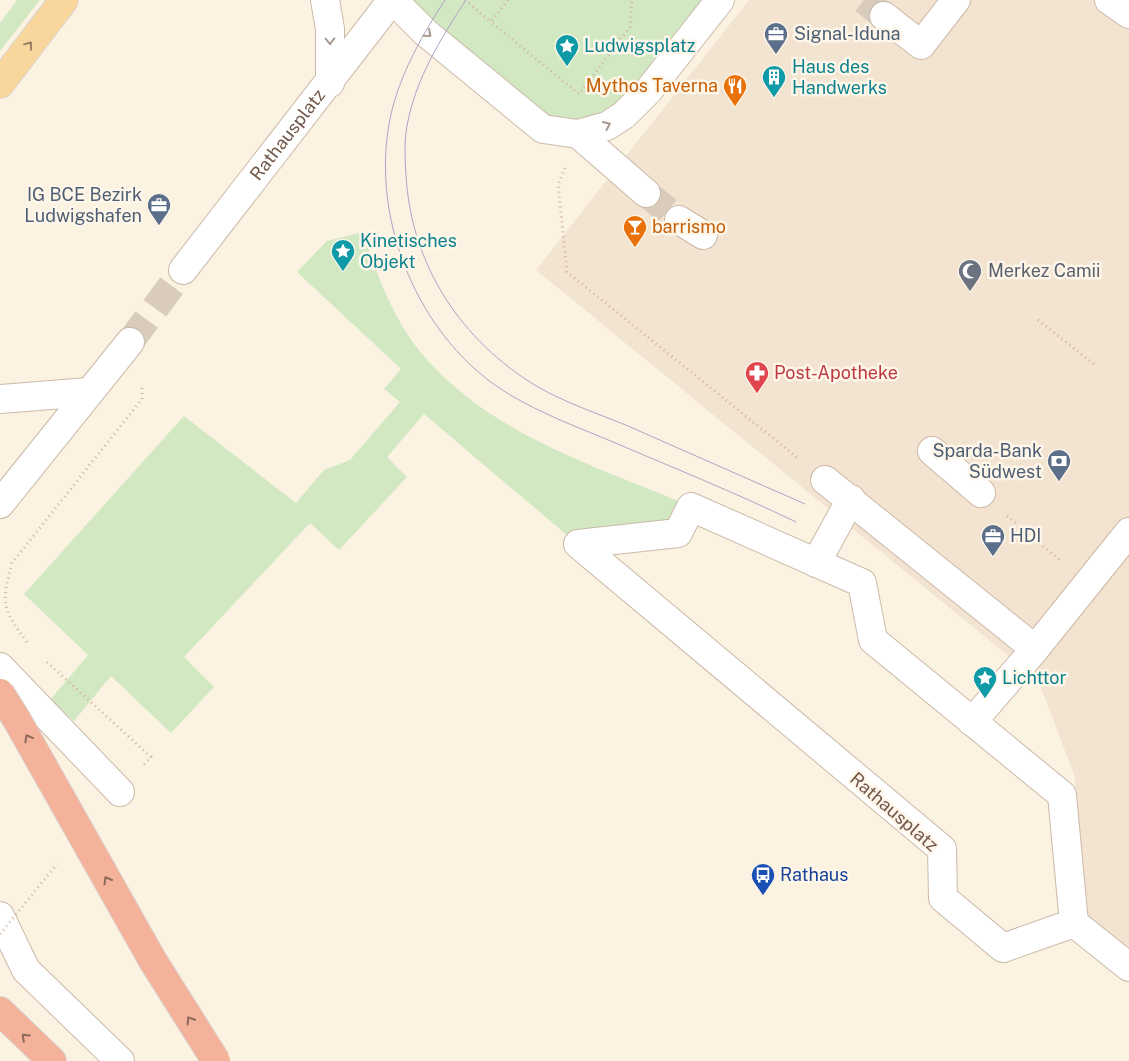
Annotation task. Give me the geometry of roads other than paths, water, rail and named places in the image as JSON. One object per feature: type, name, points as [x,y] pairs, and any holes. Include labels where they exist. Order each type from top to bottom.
[{"type":"highway","points":[[0,693],[153,961],[216,1061]]},
{"type":"highway","points":[[0,1011],[52,1061]]},
{"type":"main road","points":[[0,84],[64,0]]},
{"type":"street","points":[[325,0],[330,29],[330,83]]},
{"type":"street","points":[[393,0],[426,33],[543,130],[578,134],[607,126],[624,115],[649,90],[720,0]]},
{"type":"street","name":"Rathausplatz","points":[[184,270],[393,0]]},
{"type":"street","points":[[884,16],[921,45],[956,0]]},
{"type":"street","points":[[1109,0],[1129,15]]},
{"type":"street","points":[[578,134],[646,193]]},
{"type":"street","points":[[679,220],[703,235]]},
{"type":"street","points":[[0,504],[130,342]]},
{"type":"street","points":[[0,399],[89,392]]},
{"type":"street","points":[[932,451],[981,493]]},
{"type":"street","points":[[825,480],[1035,648]]},
{"type":"street","points":[[816,563],[851,499]]},
{"type":"street","name":"Rathausplatz","points":[[691,507],[816,563],[862,583],[873,640],[1062,795],[1074,922],[1003,948],[943,898],[942,849],[578,544],[678,532],[691,507]]},
{"type":"street","points":[[972,722],[1129,532]]},
{"type":"street","points":[[0,667],[120,792]]},
{"type":"street","points":[[0,916],[26,970],[120,1061]]},
{"type":"street","points":[[1074,922],[1129,967]]},
{"type":"tunnel","points":[[864,0],[884,16]]},
{"type":"tunnel","points":[[646,193],[679,220]]},
{"type":"tunnel","points":[[130,342],[183,270]]},
{"type":"tram line","points":[[445,0],[429,25],[402,78],[393,106],[386,147],[386,188],[393,230],[406,270],[425,308],[449,342],[478,372],[512,396],[558,419],[796,522]]},
{"type":"tram line","points":[[466,0],[430,60],[416,92],[405,138],[406,175],[410,208],[418,240],[430,270],[445,298],[486,347],[510,368],[538,387],[805,504]]},
{"type":"place","name":"Signal-Iduna","points":[[776,55]]},
{"type":"place","name":"Ludwigsplatz","points":[[567,67]]},
{"type":"place","name":"Haus des Handwerks","points":[[774,98]]},
{"type":"place","name":"Mythos Taverna","points":[[735,107]]},
{"type":"place","name":"IG BCE Bezirk Ludwigshafen","points":[[159,226]]},
{"type":"place","name":"barrismo","points":[[635,248]]},
{"type":"place","name":"Kinetisches Objekt","points":[[343,272]]},
{"type":"place","name":"Merkez Camii","points":[[970,292]]},
{"type":"place","name":"Post-Apotheke","points":[[757,394]]},
{"type":"place","name":"Sparda-Bank Südwest","points":[[1059,482]]},
{"type":"place","name":"HDI","points":[[993,557]]},
{"type":"place","name":"Lichttor","points":[[985,699]]},
{"type":"place","name":"Rathaus","points":[[763,896]]}]
